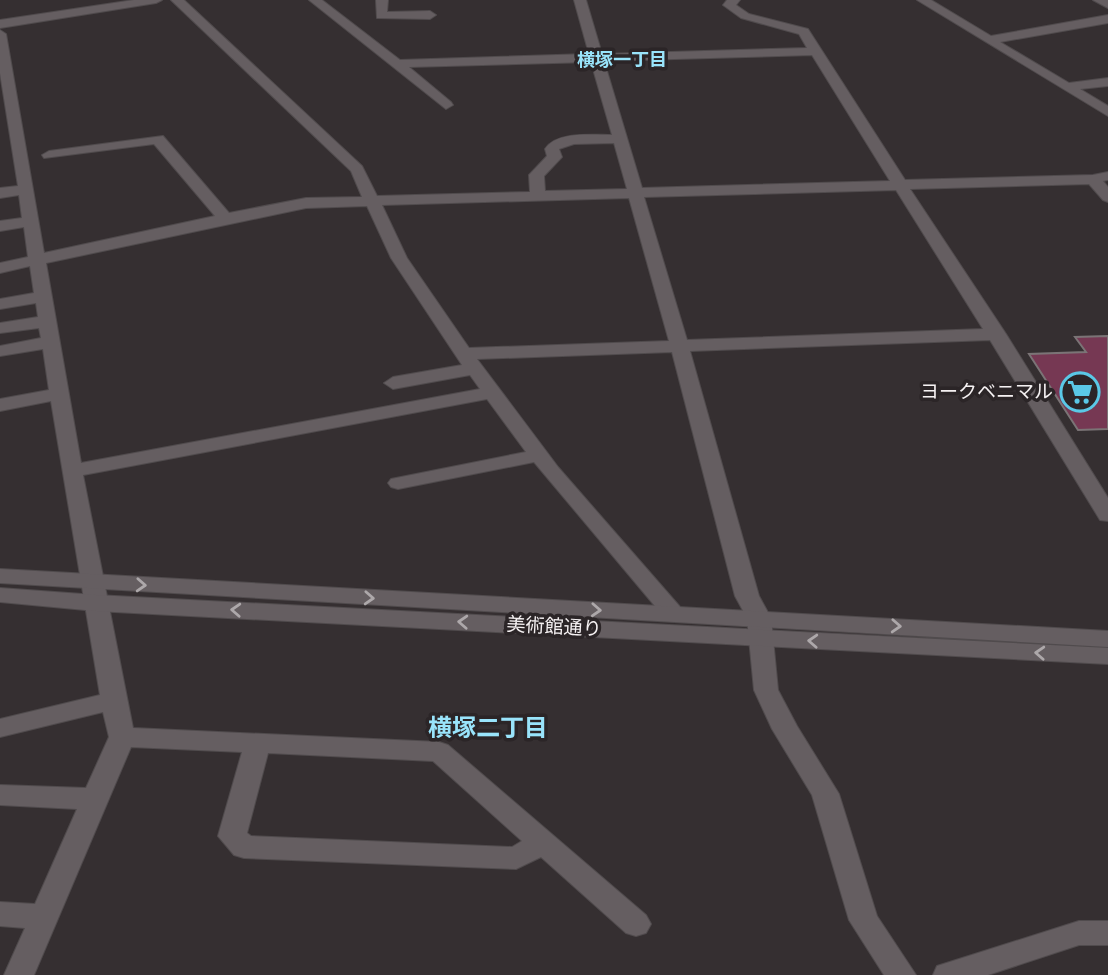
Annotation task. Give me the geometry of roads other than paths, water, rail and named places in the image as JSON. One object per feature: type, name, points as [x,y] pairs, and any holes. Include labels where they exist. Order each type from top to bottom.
[{"type":"street","points":[[0,24],[156,0]]},
{"type":"street","points":[[177,0],[356,169],[399,258],[492,392],[540,455],[673,613]]},
{"type":"street","points":[[314,0],[446,105]]},
{"type":"street","points":[[352,30],[380,21],[382,0]]},
{"type":"street","points":[[580,0],[637,194],[747,596],[761,628],[766,690],[785,729],[825,794],[864,920],[901,975]]},
{"type":"street","points":[[734,0],[729,5],[745,16],[804,32],[898,184],[998,334],[1108,515]]},
{"type":"street","points":[[924,0],[1108,112]]},
{"type":"street","points":[[1099,0],[1108,5]]},
{"type":"street","points":[[381,16],[430,15]]},
{"type":"street","points":[[988,40],[1108,19]]},
{"type":"street","points":[[0,34],[5,89],[27,190],[72,471],[112,701],[122,737],[19,975]]},
{"type":"street","points":[[397,64],[816,51]]},
{"type":"street","points":[[1067,87],[1108,82]]},
{"type":"street","points":[[49,155],[158,139],[225,218]]},
{"type":"street","points":[[538,197],[536,175],[555,157],[552,149],[554,146],[573,141],[621,139]]},
{"type":"street","points":[[0,268],[225,218],[306,203],[1101,178],[1108,197]]},
{"type":"street","points":[[0,193],[27,190]]},
{"type":"street","points":[[0,226],[32,221]]},
{"type":"street","points":[[0,304],[43,297]]},
{"type":"street","points":[[0,328],[48,321]]},
{"type":"street","points":[[393,383],[470,361],[679,344],[998,334]]},
{"type":"street","points":[[0,351],[51,342]]},
{"type":"street","points":[[72,471],[492,392]]},
{"type":"street","points":[[0,405],[59,394]]},
{"type":"street","points":[[398,483],[540,455]]},
{"type":"street","name":"美術館通り","points":[[0,576],[94,593],[761,628],[1108,639]]},
{"type":"street","name":"美術館通り","points":[[0,594],[94,593],[673,613],[761,628],[1108,656]]},
{"type":"street","points":[[0,728],[112,701]]},
{"type":"street","points":[[122,737],[439,752],[636,924]]},
{"type":"street","points":[[258,742],[232,836],[244,848],[516,858],[543,843]]},
{"type":"street","points":[[0,795],[93,799]]},
{"type":"street","points":[[0,914],[45,917]]},
{"type":"street","points":[[947,975],[1079,933],[1108,933]]},
{"type":"place","name":"ヨークベニマル","points":[[1080,392]]},
{"type":"district","name":"横塚一丁目","points":[[622,60]]},
{"type":"district","name":"横塚二丁目","points":[[488,728]]}]
